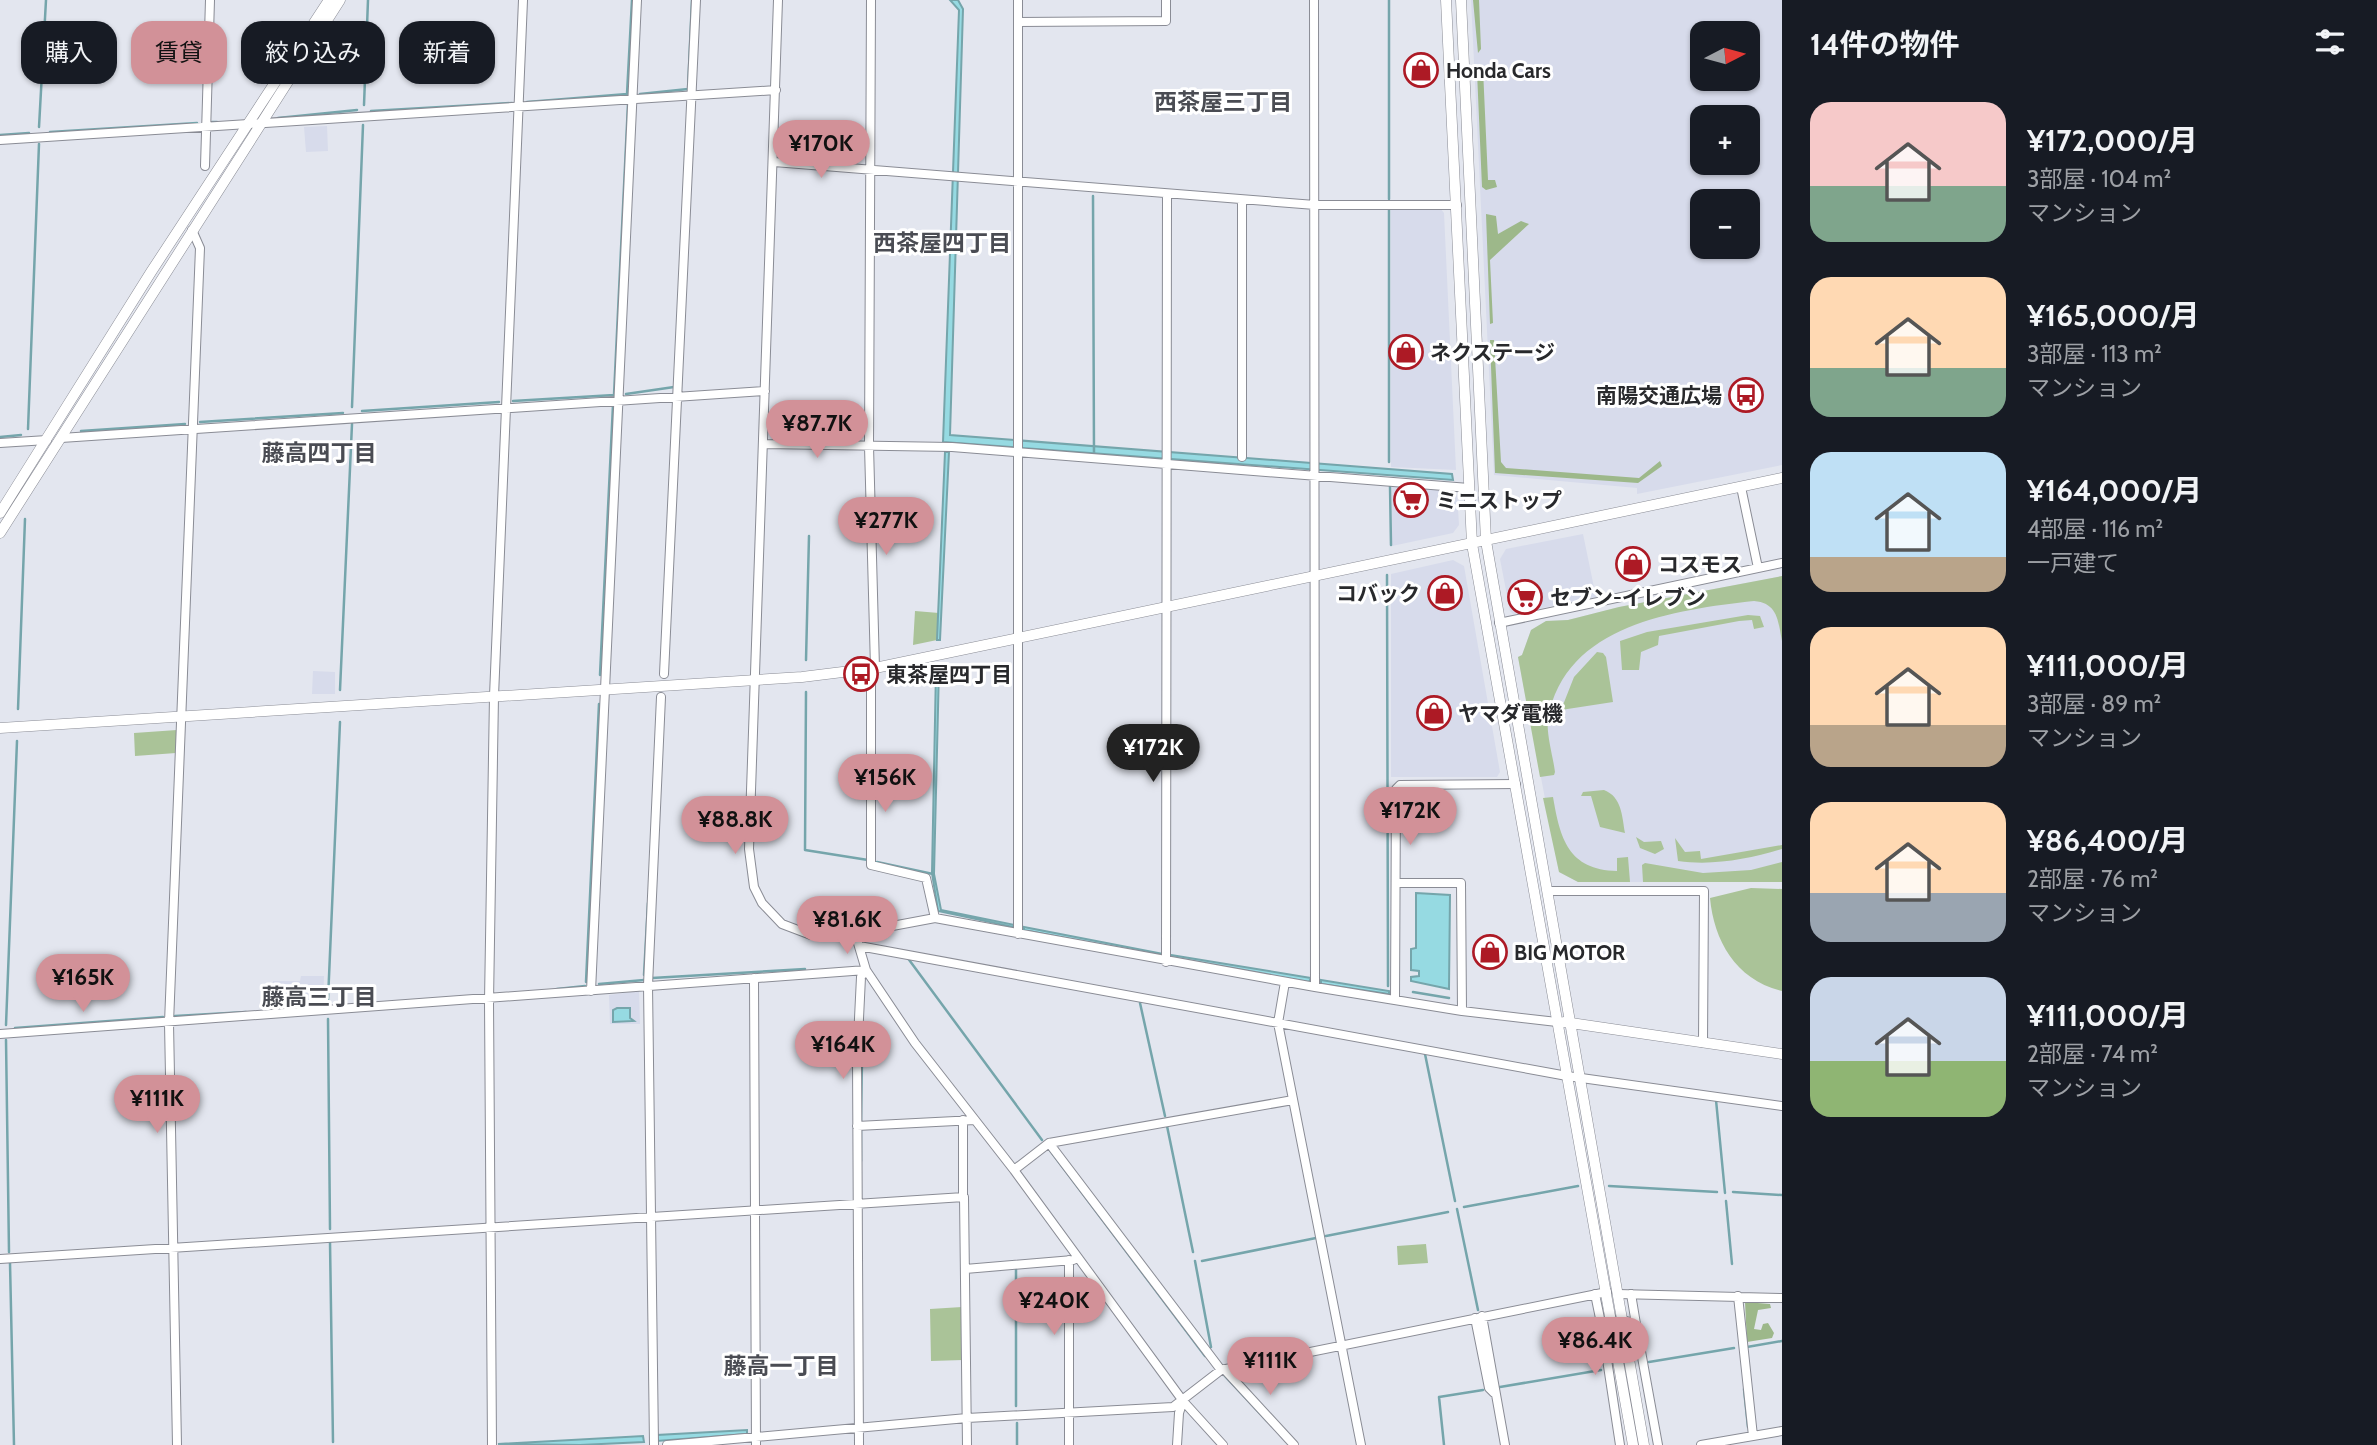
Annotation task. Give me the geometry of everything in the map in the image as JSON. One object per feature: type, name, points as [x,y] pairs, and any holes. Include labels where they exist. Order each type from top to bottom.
[{"type":"street","points":[[205,166],[204,127],[210,0]]},
{"type":"street","points":[[0,513],[329,0]]},
{"type":"street","points":[[0,533],[340,0]]},
{"type":"street","points":[[492,1445],[489,1001],[494,696],[523,0]]},
{"type":"street","points":[[591,991],[637,0]]},
{"type":"street","points":[[664,674],[696,0]]},
{"type":"street","points":[[778,0],[765,444],[749,849],[754,887],[772,915],[796,931],[811,935],[855,933],[935,918],[1166,962],[1462,1011],[1571,1023],[1782,1054]]},
{"type":"street","points":[[870,0],[869,446],[874,668],[871,683],[871,865],[926,878],[935,918]]},
{"type":"street","points":[[1018,0],[1018,934]]},
{"type":"street","points":[[1018,22],[1166,21],[1166,0]]},
{"type":"street","points":[[1314,0],[1315,987]]},
{"type":"street","points":[[1446,0],[1472,544],[1633,1445]]},
{"type":"street","points":[[1461,0],[1486,541],[1644,1445]]},
{"type":"street","points":[[0,140],[259,126],[776,90]]},
{"type":"street","points":[[774,163],[1315,205],[1457,205]]},
{"type":"street","points":[[1166,962],[1167,195]]},
{"type":"street","points":[[1242,200],[1242,457]]},
{"type":"street","points":[[177,1445],[169,1023],[200,248],[192,230]]},
{"type":"street","points":[[61,438],[765,391]]},
{"type":"street","points":[[0,443],[47,440]]},
{"type":"street","points":[[765,444],[1018,450],[1469,488]]},
{"type":"street","points":[[0,728],[605,690],[874,668],[1782,478]]},
{"type":"street","points":[[1741,487],[1758,568]]},
{"type":"street","points":[[1499,622],[1782,564]]},
{"type":"street","points":[[654,1445],[648,985],[661,697]]},
{"type":"street","points":[[1395,1000],[1396,789],[1400,785],[1516,784]]},
{"type":"street","points":[[1396,883],[1461,883],[1462,1011]]},
{"type":"street","points":[[1547,891],[1704,891],[1703,1042]]},
{"type":"street","points":[[855,933],[866,970],[915,1043],[1014,1170],[1184,1401],[1223,1445]]},
{"type":"street","points":[[859,946],[1567,1076],[1782,1106]]},
{"type":"street","points":[[0,1034],[489,1001],[648,985],[866,970]]},
{"type":"street","points":[[859,1445],[860,977],[866,970]]},
{"type":"street","points":[[754,978],[756,1442]]},
{"type":"street","points":[[1285,982],[1278,1023],[1361,1445]]},
{"type":"street","points":[[1014,1170],[1049,1143],[1293,1100]]},
{"type":"street","points":[[963,1120],[967,1445]]},
{"type":"street","points":[[858,1126],[975,1120]]},
{"type":"street","points":[[1049,1143],[1223,1369],[1294,1445]]},
{"type":"street","points":[[0,1259],[963,1198]]},
{"type":"street","points":[[965,1269],[1079,1257]]},
{"type":"street","points":[[1069,1260],[1069,1445]]},
{"type":"street","points":[[756,1442],[761,1435],[967,1418],[1173,1407],[1223,1369],[1607,1292]]},
{"type":"street","points":[[1595,1294],[1620,1445]]},
{"type":"street","points":[[1618,1294],[1782,1298]]},
{"type":"street","points":[[1631,1294],[1658,1445]]},
{"type":"street","points":[[1738,1296],[1753,1436]]},
{"type":"street","points":[[1478,1317],[1496,1386],[1494,1393],[1505,1445]]},
{"type":"street","points":[[1602,1333],[1611,1317]]},
{"type":"street","points":[[1623,1320],[1636,1324]]},
{"type":"street","points":[[1177,1445],[1179,1413],[1184,1401]]},
{"type":"street","points":[[1702,1445],[1782,1431]]},
{"type":"street","points":[[667,1445],[756,1442]]},
{"type":"shaded area","points":[[1471,0],[1782,0],[1782,465],[1637,494],[1637,488],[1494,475]]},
{"type":"shaded area","points":[[327,126],[328,151],[306,152],[304,127]]},
{"type":"shaded area","points":[[1440,208],[1444,213],[1456,470],[1391,467],[1391,209]]},
{"type":"shaded area","points":[[1392,485],[1453,490],[1457,493],[1459,525],[1453,533],[1392,546]]},
{"type":"shaded area","points":[[1583,534],[1596,597],[1513,614],[1510,611],[1500,559],[1506,549]]},
{"type":"shaded area","points":[[1453,560],[1464,566],[1500,772],[1497,777],[1391,777],[1391,574]]},
{"type":"shaded area","points":[[1782,576],[1782,882],[1578,882],[1559,872],[1518,657],[1522,655],[1531,630],[1546,621],[1568,620],[1619,607]]},
{"type":"shaded area","points":[[313,671],[335,672],[335,694],[312,694]]},
{"type":"shaded area","points":[[301,976],[324,976],[323,1004],[273,1007],[273,981],[300,981]]},
{"type":"shaded area","points":[[639,991],[640,1024],[610,1024],[609,995]]},
{"type":"green space","points":[[1473,0],[1479,0],[1481,49],[1478,53]]},
{"type":"green space","points":[[1480,67],[1483,69],[1488,180],[1495,180],[1497,187],[1486,190],[1482,187],[1477,72]]},
{"type":"green space","points":[[1486,214],[1496,216],[1498,234],[1521,221],[1529,224],[1490,260],[1493,323],[1490,324]]},
{"type":"green space","points":[[1490,340],[1494,340],[1501,462],[1506,468],[1639,478],[1660,461],[1662,466],[1638,483],[1495,473]]},
{"type":"green space","points":[[1782,576],[1782,641],[1776,614],[1768,605],[1754,601],[1659,617],[1600,642],[1576,662],[1558,687],[1548,719],[1555,772],[1554,775],[1540,777],[1518,657],[1522,655],[1531,630],[1546,621],[1568,620],[1619,607]]},
{"type":"green space","points":[[915,611],[939,613],[937,640],[913,645]]},
{"type":"green space","points":[[1748,615],[1760,616],[1764,627],[1754,629],[1752,620],[1739,621],[1659,636],[1658,645],[1641,652],[1639,670],[1622,670],[1620,641],[1647,632]]},
{"type":"green space","points":[[1597,652],[1606,657],[1613,702],[1561,710],[1574,677]]},
{"type":"green space","points":[[177,730],[176,753],[135,756],[134,733]]},
{"type":"green space","points":[[1604,790],[1618,802],[1625,833],[1600,827],[1591,796],[1581,796],[1583,792]]},
{"type":"green space","points":[[1553,797],[1563,838],[1577,858],[1587,865],[1617,871],[1617,858],[1628,857],[1630,882],[1578,882],[1559,872],[1543,798]]},
{"type":"green space","points":[[1636,837],[1644,842],[1661,841],[1664,849],[1655,854],[1640,848]]},
{"type":"green space","points":[[1675,838],[1685,852],[1700,851],[1701,859],[1782,845],[1782,849],[1731,861],[1678,861]]},
{"type":"green space","points":[[1782,862],[1782,882],[1643,882],[1642,865],[1645,863],[1703,873],[1751,870]]},
{"type":"green space","points":[[1751,888],[1782,889],[1782,991],[1766,986],[1740,968],[1722,943],[1716,929],[1710,898]]},
{"type":"green space","points":[[1426,1244],[1428,1263],[1398,1265],[1397,1246]]},
{"type":"green space","points":[[1745,1302],[1770,1304],[1771,1308],[1758,1310],[1754,1329],[1761,1330],[1763,1324],[1768,1323],[1774,1333],[1772,1338],[1747,1342]]},
{"type":"green space","points":[[962,1307],[963,1360],[931,1361],[930,1309]]},
{"type":"water","points":[[950,0],[958,0],[963,9],[950,435],[1452,474],[1453,480],[943,442],[959,10]]},
{"type":"water","points":[[945,452],[949,452],[940,640],[937,640]]},
{"type":"water","points":[[939,668],[934,874],[941,910],[1015,925],[1013,927],[938,911],[932,873],[936,669]]},
{"type":"water","points":[[1416,893],[1450,895],[1449,989],[1411,981],[1411,977],[1419,976],[1419,971],[1411,970],[1411,949],[1416,948]]},
{"type":"water","points":[[1024,927],[1163,954],[1161,957],[1024,930]]},
{"type":"water","points":[[1171,955],[1311,978],[1309,982],[1171,959]]},
{"type":"water","points":[[1321,980],[1389,991],[1389,994],[1321,984]]},
{"type":"water","points":[[630,1008],[630,1018],[634,1021],[613,1022],[613,1010]]},
{"type":"water","points":[[747,1430],[747,1434],[657,1441],[657,1435]]},
{"type":"water","points":[[643,1436],[644,1442],[580,1445],[498,1444]]},
{"type":"waterway","points":[[39,127],[46,0]]},
{"type":"waterway","points":[[364,105],[368,0]]},
{"type":"waterway","points":[[527,102],[627,94],[632,0]]},
{"type":"waterway","points":[[640,94],[688,89],[692,0]]},
{"type":"waterway","points":[[1389,0],[1389,199]]},
{"type":"waterway","points":[[371,111],[512,103]]},
{"type":"waterway","points":[[513,401],[614,395],[628,104]]},
{"type":"waterway","points":[[278,118],[357,110]]},
{"type":"waterway","points":[[212,122],[217,122]]},
{"type":"waterway","points":[[50,132],[197,123]]},
{"type":"waterway","points":[[352,407],[363,125]]},
{"type":"waterway","points":[[0,135],[29,133]]},
{"type":"waterway","points":[[28,429],[39,144]]},
{"type":"waterway","points":[[1093,196],[1094,453]]},
{"type":"waterway","points":[[1389,209],[1389,462]]},
{"type":"waterway","points":[[626,394],[674,387]]},
{"type":"waterway","points":[[362,411],[499,402]]},
{"type":"waterway","points":[[600,675],[613,405]]},
{"type":"waterway","points":[[200,422],[343,413]]},
{"type":"waterway","points":[[81,431],[185,424]]},
{"type":"waterway","points":[[340,690],[352,424]]},
{"type":"waterway","points":[[0,437],[21,435]]},
{"type":"waterway","points":[[1390,486],[1391,545]]},
{"type":"waterway","points":[[18,709],[25,519]]},
{"type":"waterway","points":[[806,660],[809,536]]},
{"type":"waterway","points":[[1387,575],[1388,986]]},
{"type":"waterway","points":[[806,692],[805,850],[868,860]]},
{"type":"waterway","points":[[586,982],[599,704]]},
{"type":"waterway","points":[[328,1000],[340,722]]},
{"type":"waterway","points":[[6,1025],[17,741]]},
{"type":"waterway","points":[[877,862],[933,874]]},
{"type":"waterway","points":[[644,975],[648,903]]},
{"type":"waterway","points":[[907,957],[1042,1140]]},
{"type":"waterway","points":[[652,978],[805,969]]},
{"type":"waterway","points":[[599,984],[644,980]]},
{"type":"waterway","points":[[557,989],[585,986]]},
{"type":"waterway","points":[[1413,992],[1449,998]]},
{"type":"waterway","points":[[1140,1003],[1165,1116]]},
{"type":"waterway","points":[[175,1016],[246,1012]]},
{"type":"waterway","points":[[15,1028],[163,1017]]},
{"type":"waterway","points":[[328,1019],[330,1229]]},
{"type":"waterway","points":[[6,1040],[9,1252]]},
{"type":"waterway","points":[[1425,1054],[1455,1201]]},
{"type":"waterway","points":[[861,1122],[862,1059]]},
{"type":"waterway","points":[[1716,1100],[1725,1193]]},
{"type":"waterway","points":[[1167,1126],[1193,1252]]},
{"type":"waterway","points":[[861,1129],[861,1161]]},
{"type":"waterway","points":[[1049,1149],[1205,1356]]},
{"type":"waterway","points":[[1464,1207],[1578,1186]]},
{"type":"waterway","points":[[1609,1186],[1717,1192]]},
{"type":"waterway","points":[[1733,1192],[1782,1195]]},
{"type":"waterway","points":[[1726,1201],[1732,1264]]},
{"type":"waterway","points":[[1457,1209],[1478,1310]]},
{"type":"waterway","points":[[1326,1236],[1448,1212]]},
{"type":"waterway","points":[[1202,1261],[1316,1238]]},
{"type":"waterway","points":[[330,1242],[333,1442]]},
{"type":"waterway","points":[[1195,1261],[1211,1347]]},
{"type":"waterway","points":[[10,1263],[14,1445]]},
{"type":"waterway","points":[[1016,1268],[1016,1406]]},
{"type":"waterway","points":[[1747,1347],[1782,1341]]},
{"type":"waterway","points":[[1649,1362],[1734,1348]]},
{"type":"waterway","points":[[1500,1387],[1601,1370]]},
{"type":"waterway","points":[[1224,1375],[1267,1421]]},
{"type":"waterway","points":[[1744,1389],[1748,1427]]},
{"type":"waterway","points":[[1444,1445],[1439,1397],[1483,1390]]},
{"type":"waterway","points":[[1017,1423],[1017,1445]]},
{"type":"place","name":"Honda Cars","points":[[1421,70]]},
{"type":"place","name":"ネクステージ","points":[[1406,352]]},
{"type":"place","name":"南陽交通広場","points":[[1746,395]]},
{"type":"place","name":"ミニストップ","points":[[1411,500]]},
{"type":"place","name":"コスモス","points":[[1633,564]]},
{"type":"place","name":"コバック","points":[[1445,593]]},
{"type":"place","name":"セブン-イレブン","points":[[1525,597]]},
{"type":"place","name":"東茶屋四丁目","points":[[861,674]]},
{"type":"place","name":"ヤマダ電機","points":[[1434,713]]},
{"type":"place","name":"BIG MOTOR","points":[[1490,952]]},
{"type":"district","name":"西茶屋三丁目","points":[[1223,102]]},
{"type":"district","name":"西茶屋四丁目","points":[[942,243]]},
{"type":"district","name":"藤高四丁目","points":[[319,453]]},
{"type":"district","name":"藤高三丁目","points":[[319,997]]},
{"type":"district","name":"藤高一丁目","points":[[781,1366]]}]
